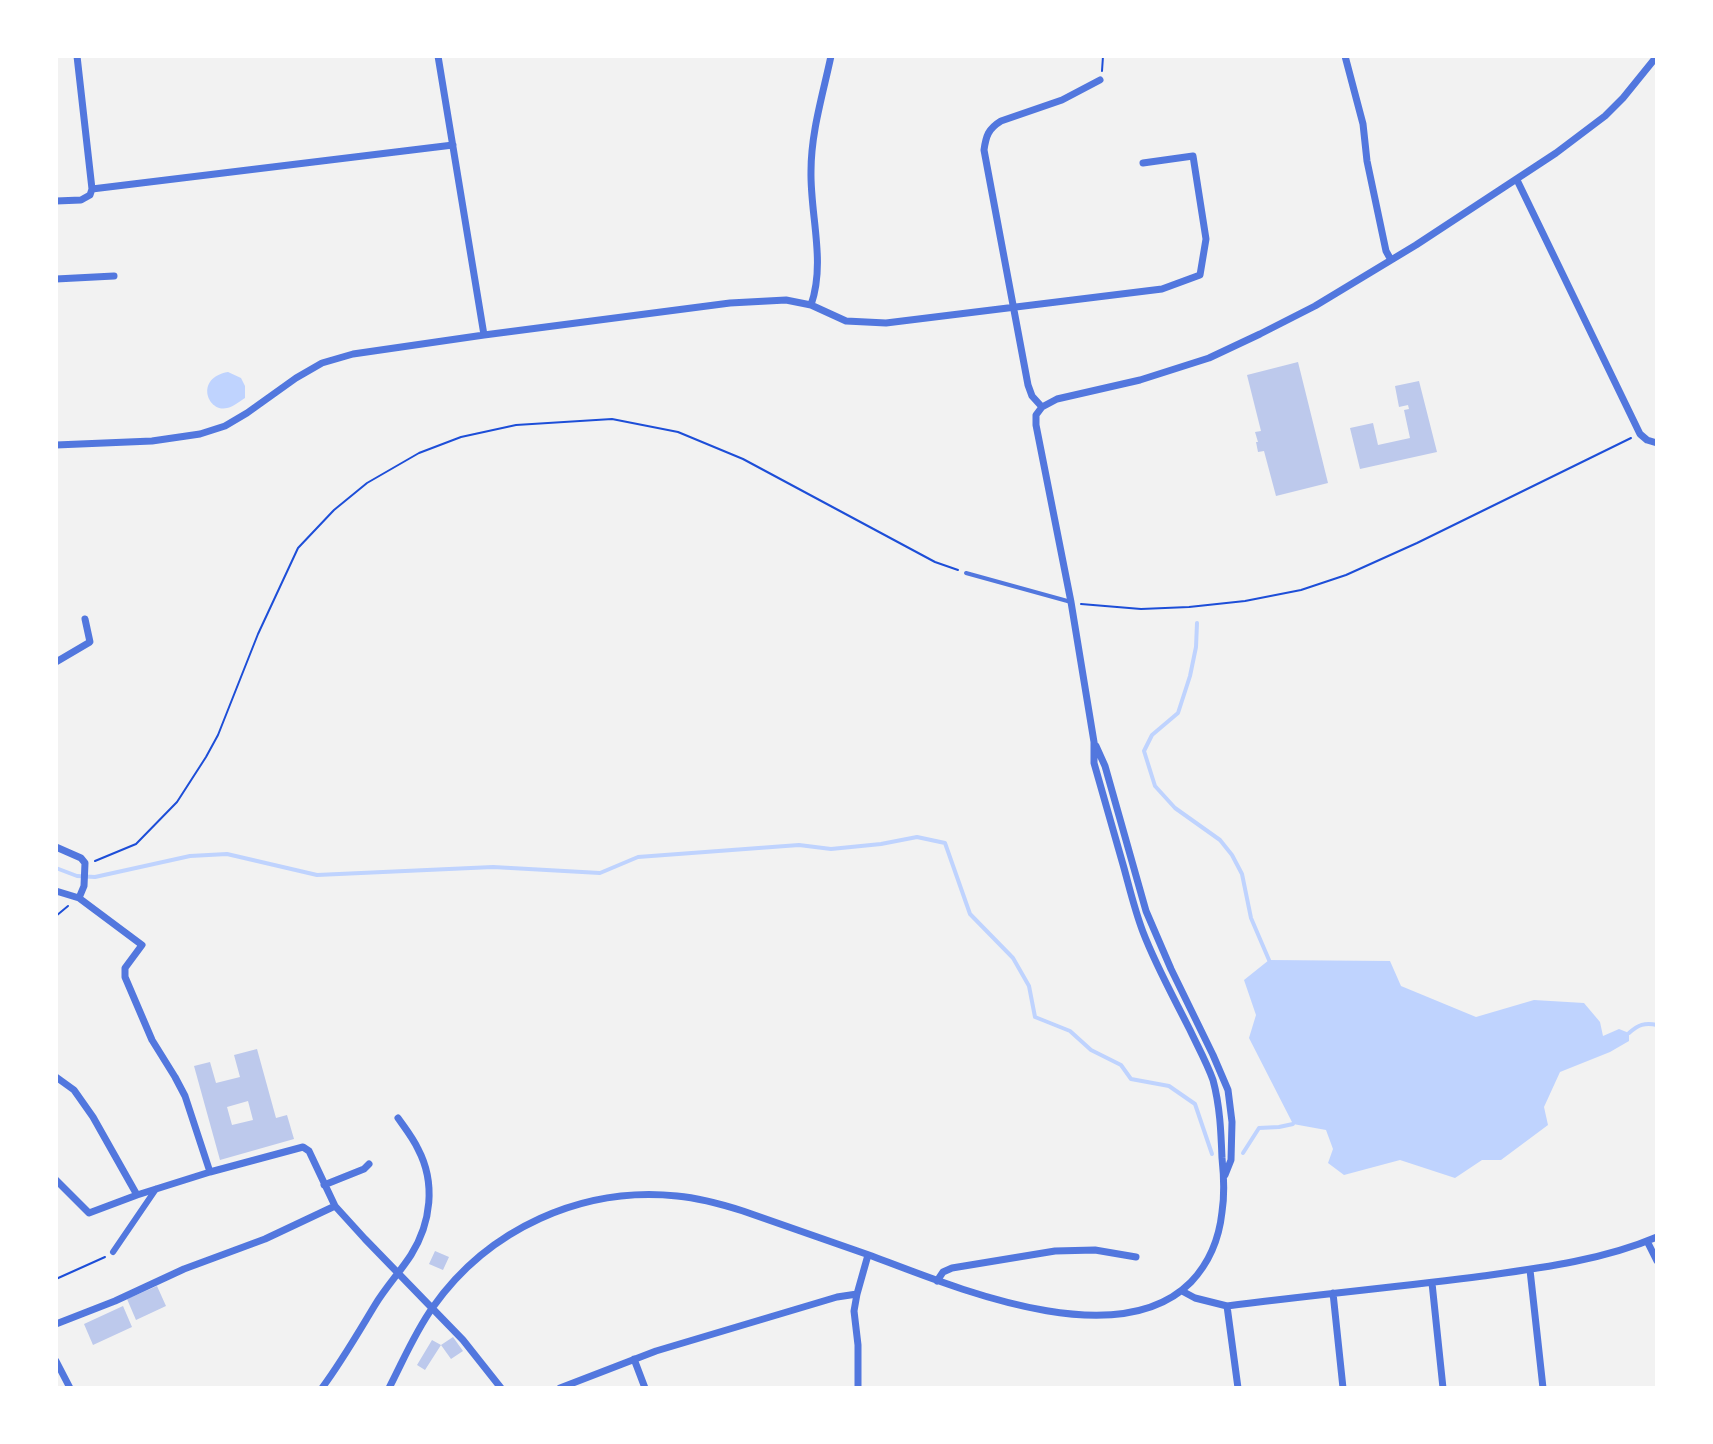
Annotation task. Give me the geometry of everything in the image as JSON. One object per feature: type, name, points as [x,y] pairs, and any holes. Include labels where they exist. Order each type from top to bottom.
[{"type":"street","points":[[56,201],[81,200],[90,195],[92,189],[77,56]]},
{"type":"street","points":[[438,56],[484,335]]},
{"type":"street","points":[[811,305],[818,272],[811,205],[813,139],[831,56]]},
{"type":"street","points":[[1345,56],[1363,124],[1386,251],[1391,260]]},
{"type":"street","points":[[389,1388],[433,1308],[481,1255],[510,1233],[543,1216],[589,1201],[615,1197],[676,1196],[711,1201],[937,1281],[1029,1308],[1114,1315],[1142,1311],[1182,1291],[1197,1276],[1216,1245],[1220,1231],[1225,1177],[1231,1160],[1232,1122],[1228,1090],[1146,911],[1105,766],[1094,742],[1036,415],[1042,407],[1057,399],[1140,380],[1209,358],[1315,306],[1556,153],[1605,116],[1657,56]]},
{"type":"street","points":[[1042,407],[1029,392],[984,150],[986,137],[992,127],[1001,121],[1062,100],[1100,80]]},
{"type":"street","points":[[92,189],[453,145]]},
{"type":"street","points":[[56,445],[152,441],[200,434],[225,426],[322,363],[353,354],[484,335],[730,303],[786,300],[811,305],[846,321],[886,323],[1162,289],[1200,275],[1206,239],[1193,156],[1143,163]]},
{"type":"street","points":[[1517,180],[1640,434],[1657,443]]},
{"type":"street","points":[[56,279],[114,276]]},
{"type":"street","points":[[56,662],[90,642],[85,619]]},
{"type":"street","points":[[56,847],[81,858],[86,866],[79,898]]},
{"type":"street","points":[[56,891],[79,898],[142,945],[125,968],[125,977],[152,1040],[185,1096],[210,1172]]},
{"type":"street","points":[[56,1077],[74,1090],[93,1117],[137,1195]]},
{"type":"street","points":[[322,1388],[425,1231],[429,1196],[426,1167],[418,1148],[398,1118]]},
{"type":"street","points":[[56,1180],[89,1213],[210,1172],[303,1147],[309,1151],[335,1206],[463,1340],[501,1388]]},
{"type":"street","points":[[324,1185],[364,1169],[369,1164]]},
{"type":"street","points":[[113,1252],[156,1189]]},
{"type":"street","points":[[56,1324],[184,1269],[265,1239],[335,1206]]},
{"type":"street","points":[[1182,1291],[1195,1298],[1227,1306],[1432,1283],[1530,1270],[1592,1257],[1657,1237]]},
{"type":"street","points":[[1647,1241],[1657,1261]]},
{"type":"street","points":[[937,1281],[943,1272],[952,1268],[1055,1251],[1095,1250],[1136,1257]]},
{"type":"street","points":[[858,1388],[854,1311],[868,1255]]},
{"type":"street","points":[[1530,1270],[1543,1388]]},
{"type":"street","points":[[1432,1283],[1443,1388]]},
{"type":"street","points":[[1333,1293],[1343,1388]]},
{"type":"street","points":[[560,1388],[656,1351],[837,1297],[857,1294]]},
{"type":"street","points":[[1227,1306],[1238,1388]]},
{"type":"street","points":[[634,1359],[645,1388]]},
{"type":"street","points":[[56,1361],[70,1388]]},
{"type":"lane","points":[[966,573],[1071,602]]},
{"type":"path","points":[[1100,80],[1103,56]]},
{"type":"path","points":[[86,866],[136,844],[177,802],[218,735],[258,634],[298,548],[334,510],[367,483],[419,453],[461,437],[516,425],[612,419],[678,432],[743,459],[935,562],[966,573]]},
{"type":"path","points":[[1071,602],[1141,609],[1189,607],[1245,601],[1301,590],[1346,575],[1417,543],[1640,434]]},
{"type":"path","points":[[56,916],[79,898]]},
{"type":"path","points":[[56,1279],[113,1252]]},
{"type":"water","points":[[228,372],[241,378],[245,398],[229,407],[220,408],[210,400],[208,387],[217,375]]},
{"type":"water","points":[[1269,960],[1390,961],[1401,986],[1476,1017],[1534,1000],[1584,1003],[1600,1022],[1603,1036],[1619,1029],[1629,1033],[1629,1041],[1560,1072],[1544,1107],[1548,1125],[1501,1160],[1482,1160],[1455,1178],[1400,1160],[1344,1175],[1328,1163],[1333,1149],[1326,1130],[1293,1124],[1249,1038],[1256,1015],[1244,980]]},
{"type":"building","points":[[1298,362],[1328,483],[1276,496],[1264,451],[1258,452],[1255,432],[1261,431],[1247,375]]},
{"type":"building","points":[[1419,381],[1437,452],[1360,469],[1350,428],[1373,423],[1378,445],[1410,438],[1404,410],[1409,409],[1408,405],[1399,407],[1395,386]]},
{"type":"building","points":[[257,1049],[276,1118],[287,1115],[294,1139],[220,1160],[194,1066],[210,1062],[216,1083],[240,1077],[234,1055]],"holes":[[[248,1101],[253,1120],[232,1125],[227,1107]]]},
{"type":"building","points":[[435,1251],[449,1257],[443,1270],[429,1264]]},
{"type":"building","points":[[157,1286],[166,1306],[136,1320],[127,1299]]},
{"type":"building","points":[[123,1306],[132,1327],[93,1345],[84,1324]]},
{"type":"building","points":[[453,1337],[463,1351],[451,1359],[441,1345]]},
{"type":"building","points":[[432,1340],[441,1345],[425,1370],[417,1365]]},
{"type":"waterway","points":[[1197,623],[1190,676],[1178,713],[1152,735],[1144,751],[1155,786],[1175,808],[1220,840],[1232,855],[1242,874],[1251,918],[1269,960]]},
{"type":"waterway","points":[[56,868],[77,876],[95,877],[190,856],[227,854],[317,875],[493,867],[600,873],[638,857],[799,845],[831,849],[917,837],[945,843],[970,914],[1013,958],[1029,986],[1035,1017],[1070,1031],[1091,1050],[1121,1065],[1131,1079],[1169,1086],[1195,1104],[1212,1154]]},
{"type":"waterway","points":[[1629,1033],[1642,1025],[1657,1025]]},
{"type":"waterway","points":[[1243,1153],[1259,1128],[1293,1124]]}]
